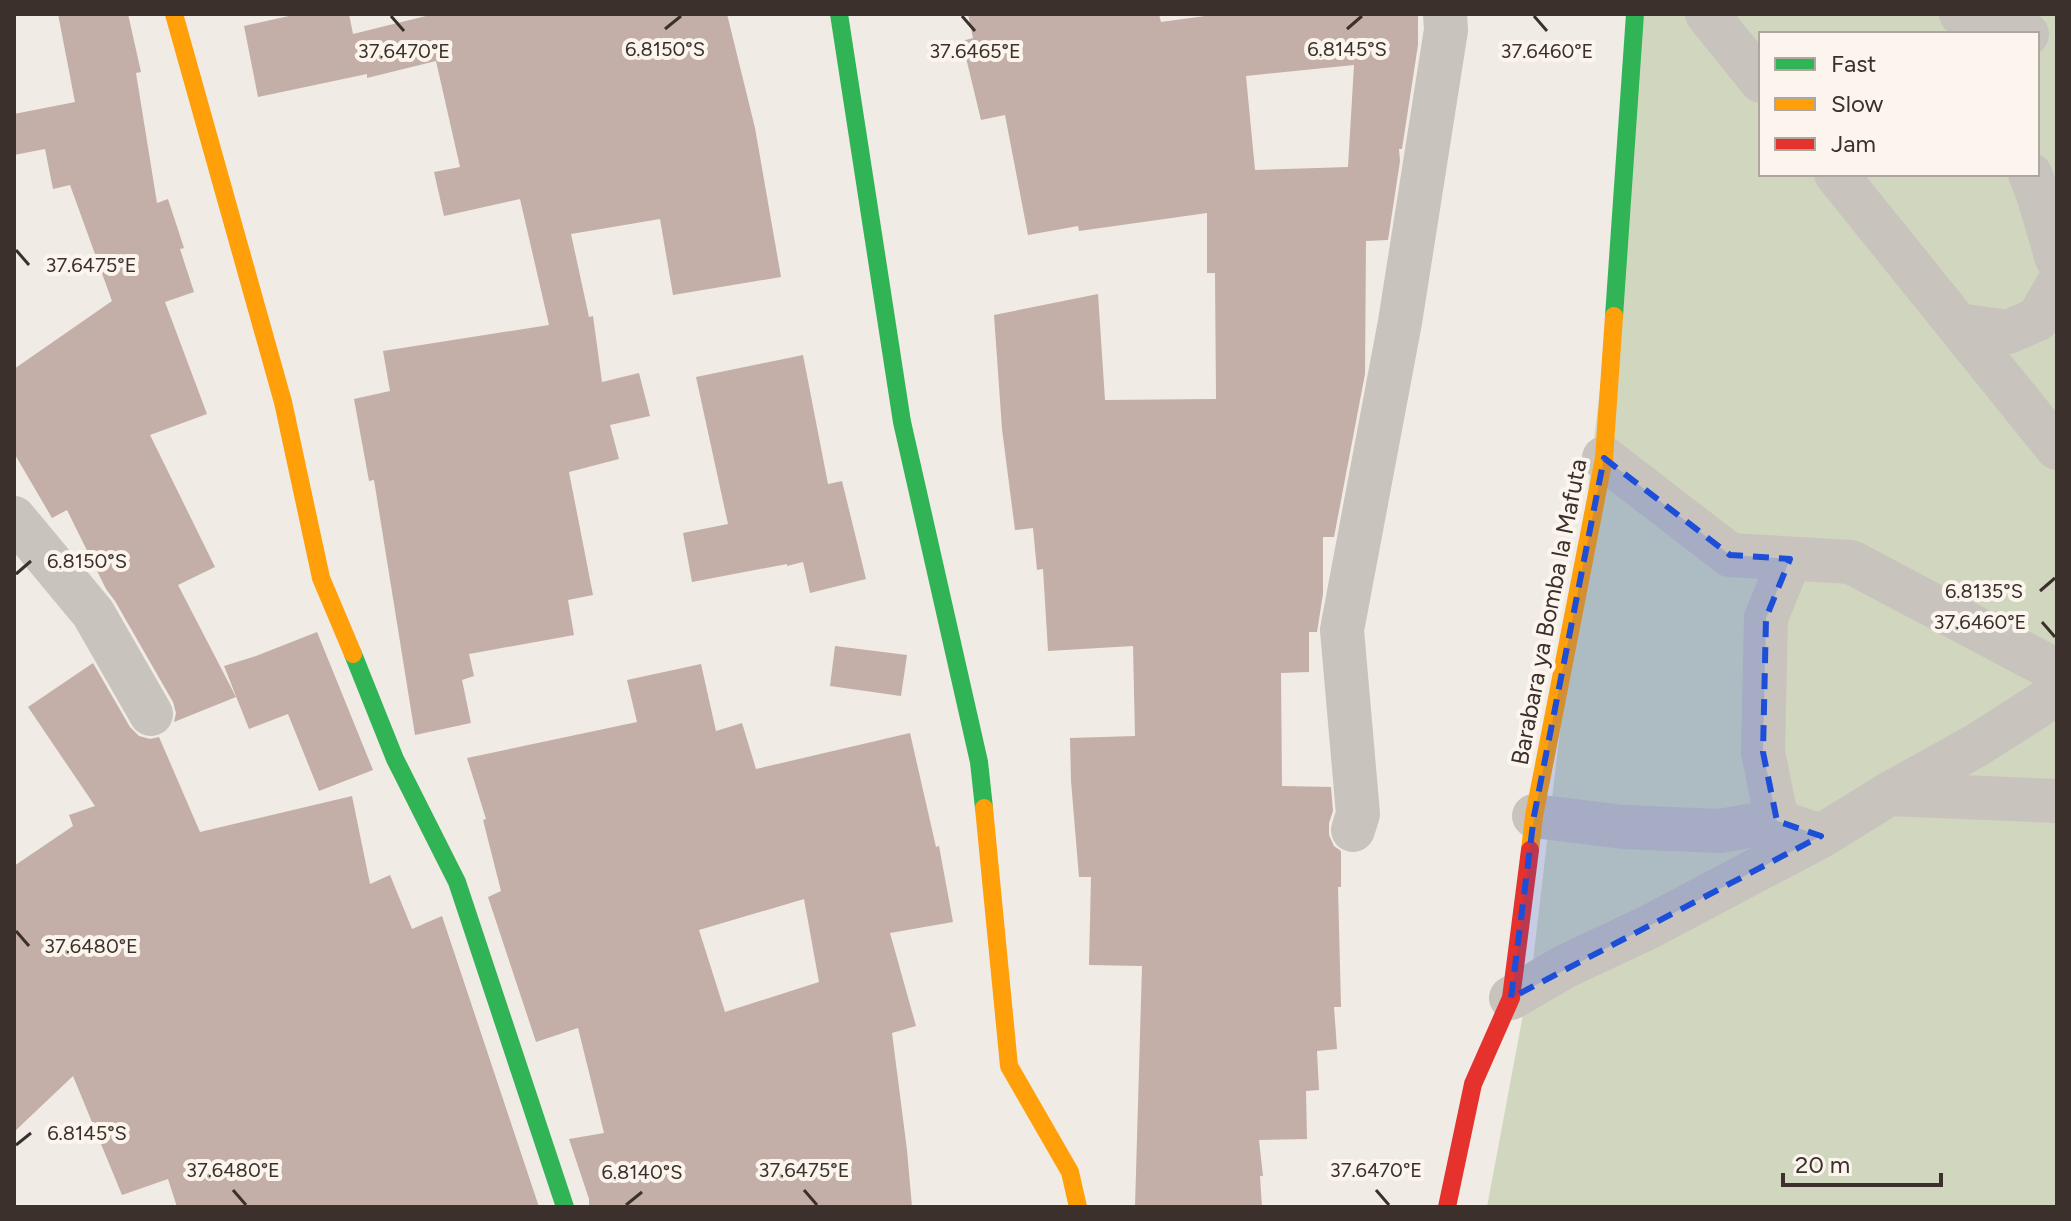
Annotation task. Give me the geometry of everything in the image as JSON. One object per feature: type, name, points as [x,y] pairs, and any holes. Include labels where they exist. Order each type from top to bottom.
[{"type":"street","points":[[174,14],[283,402],[321,578],[395,759],[457,882],[565,1207]]},
{"type":"street","points":[[839,14],[902,422],[979,762],[1009,1066],[1070,1172],[1078,1207]]},
{"type":"street","points":[[1353,830],[1358,814],[1342,630],[1400,322],[1446,30],[1445,14]]},
{"type":"street","name":"Barabara ya Bomba la Mafuta","points":[[1447,1207],[1473,1084],[1511,998],[1534,816],[1604,458],[1635,14]]},
{"type":"street","points":[[1707,14],[1759,79]]},
{"type":"street","points":[[1961,14],[2020,32]]},
{"type":"street","points":[[1838,176],[2057,448]]},
{"type":"street","points":[[2031,176],[2057,259]]},
{"type":"street","points":[[1958,325],[2008,332],[2038,319],[2057,286]]},
{"type":"street","points":[[1604,458],[1730,555],[1851,562],[2057,671]]},
{"type":"street","points":[[14,518],[93,613],[151,714]]},
{"type":"street","points":[[1777,821],[1763,752],[1766,618],[1790,559]]},
{"type":"street","points":[[1511,998],[1564,967],[1649,927],[1821,836],[1977,745],[2057,694]]},
{"type":"street","points":[[1889,794],[2057,801]]},
{"type":"street","points":[[1534,816],[1624,827],[1720,831],[1777,821],[1821,836]]},
{"type":"highlighted area","points":[[1604,458],[1730,555],[1790,559],[1766,618],[1763,752],[1777,821],[1821,836],[1511,998],[1534,816]]},
{"type":"green space","points":[[1644,14],[2057,14],[2057,1207],[1487,1207],[1533,961]]},
{"type":"building","points":[[58,14],[128,14],[141,72],[136,73],[157,203],[168,199],[194,292],[165,302],[207,414],[150,435],[215,567],[178,585],[236,697],[174,722],[176,713],[173,702],[106,589],[67,510],[52,518],[14,453],[14,369],[112,301],[70,185],[53,189],[45,149],[14,155],[14,114],[75,102]]},
{"type":"building","points":[[298,14],[349,14],[353,34],[434,14],[727,14],[755,128],[781,277],[673,295],[660,219],[571,234],[589,317],[593,316],[602,382],[639,373],[650,416],[610,425],[619,459],[569,472],[593,595],[568,600],[574,635],[469,654],[474,676],[462,680],[471,723],[415,735],[374,480],[369,481],[354,399],[390,391],[383,351],[549,325],[520,199],[444,216],[434,172],[460,167],[436,61],[367,78],[367,74],[258,97],[244,26]]},
{"type":"building","points":[[968,14],[1159,14],[1161,22],[1220,14],[1418,14],[1418,45],[1402,149],[1399,149],[1400,161],[1388,240],[1366,241],[1365,374],[1334,537],[1323,537],[1323,594],[1317,632],[1309,632],[1309,672],[1281,673],[1282,786],[1331,787],[1333,811],[1329,835],[1334,846],[1341,851],[1341,887],[1338,887],[1341,1007],[1334,1007],[1337,1049],[1317,1051],[1319,1090],[1306,1091],[1307,1139],[1259,1140],[1262,1207],[1135,1207],[1142,966],[1089,965],[1091,877],[1079,877],[1070,738],[1135,736],[1133,646],[1048,651],[1043,569],[1037,570],[1033,528],[1015,530],[1002,429],[994,315],[1098,294],[1105,400],[1216,399],[1215,273],[1207,273],[1207,213],[1079,231],[1078,226],[1028,235],[1005,115],[981,120],[962,41],[973,38]],"holes":[[[1354,65],[1348,167],[1255,170],[1246,76]]]},
{"type":"building","points":[[803,355],[828,484],[842,481],[866,579],[810,593],[803,562],[692,582],[683,533],[728,524],[696,377]]},
{"type":"building","points":[[317,632],[373,770],[319,791],[288,714],[249,729],[224,666]]},
{"type":"building","points":[[835,646],[907,655],[901,696],[830,686]]},
{"type":"building","points":[[93,663],[130,727],[139,736],[150,739],[159,737],[200,832],[352,796],[370,884],[390,875],[412,929],[442,916],[539,1207],[177,1207],[168,1179],[122,1195],[73,1076],[14,1132],[14,866],[73,826],[69,815],[95,806],[28,707]]},
{"type":"building","points":[[701,664],[716,731],[742,723],[756,769],[910,733],[936,847],[939,846],[953,922],[890,933],[916,1026],[892,1033],[912,1207],[589,1207],[569,1139],[604,1133],[578,1028],[536,1042],[488,897],[501,891],[483,820],[486,819],[467,758],[637,722],[627,680]],"holes":[[[804,899],[819,982],[725,1012],[699,930]]]},
{"type":"traffic: fast","points":[[839,14],[902,422],[979,762],[984,808]]},
{"type":"traffic: fast","points":[[1614,316],[1635,14]]},
{"type":"traffic: fast","points":[[353,654],[395,759],[457,882],[565,1207]]},
{"type":"traffic: slow","points":[[174,14],[283,402],[321,578],[353,654]]},
{"type":"traffic: slow","points":[[1530,850],[1604,458],[1614,316]]},
{"type":"traffic: slow","points":[[984,808],[1009,1066],[1070,1172],[1078,1207]]},
{"type":"traffic: jam","points":[[1447,1207],[1473,1084],[1511,998],[1530,850]]}]
